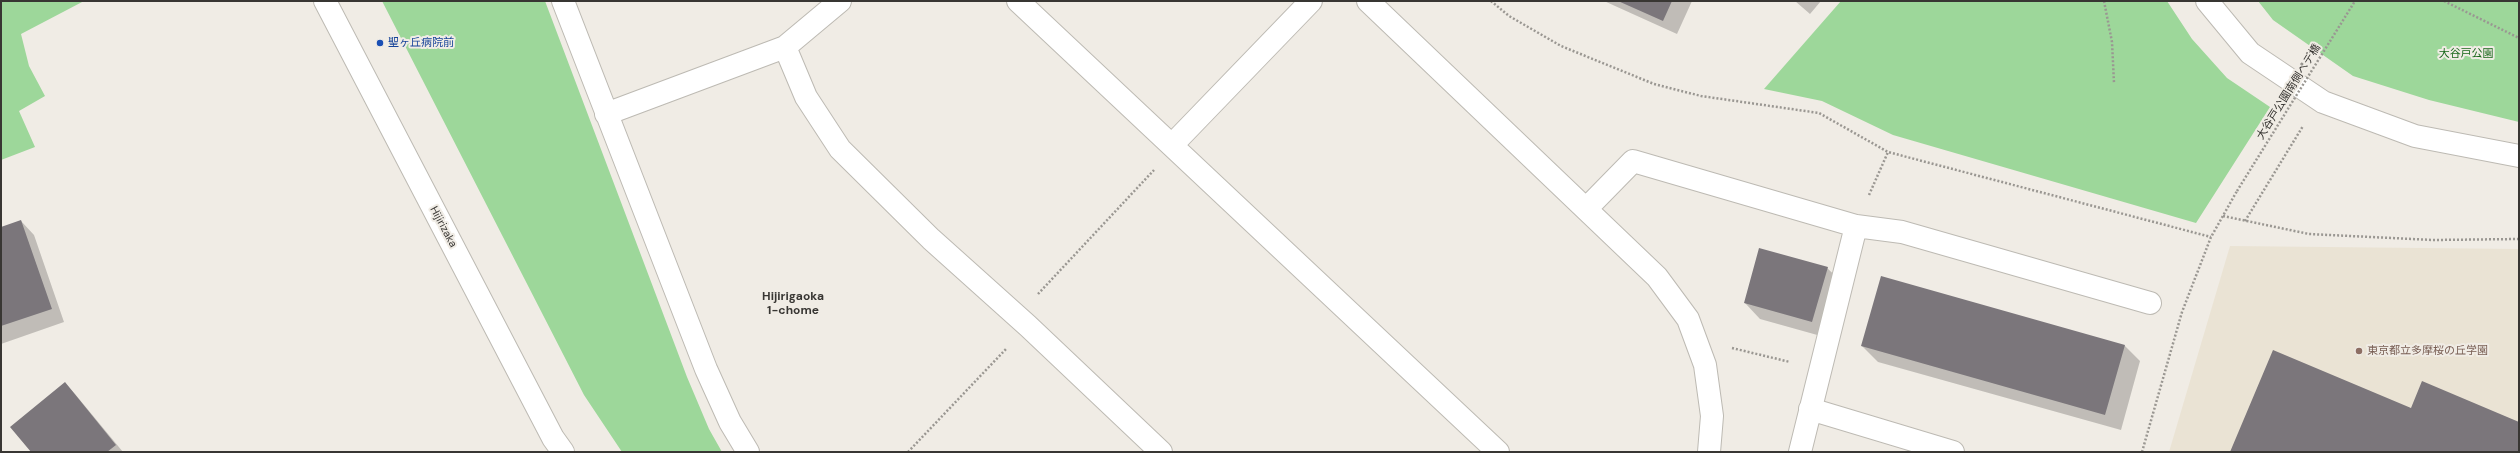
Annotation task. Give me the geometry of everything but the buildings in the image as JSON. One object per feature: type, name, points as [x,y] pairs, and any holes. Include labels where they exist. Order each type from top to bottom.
[{"type":"street","name":"Hijirizaka","points":[[325,1],[553,438],[563,452]]},
{"type":"street","points":[[563,1],[706,368],[730,422],[748,452]]},
{"type":"street","points":[[606,114],[785,47],[840,1]]},
{"type":"street","points":[[1018,1],[1173,144],[1498,452]]},
{"type":"street","points":[[1173,144],[1311,1]]},
{"type":"street","points":[[1368,1],[1657,277],[1688,319],[1705,365],[1712,416],[1709,452]]},
{"type":"street","points":[[2207,1],[2250,53],[2323,102],[2415,136],[2519,156]]},
{"type":"street","points":[[785,47],[806,97],[840,149],[931,239],[1023,321],[1161,452]]},
{"type":"street","points":[[1586,209],[1633,161],[1856,226],[1902,232],[2150,303]]},
{"type":"street","points":[[1800,452],[1856,226]]},
{"type":"street","points":[[1810,409],[1953,452]]},
{"type":"path","points":[[1491,1],[1509,16],[1561,46],[1647,81],[1701,96],[1819,113],[1888,152],[2211,237]]},
{"type":"path","points":[[2104,1],[2112,42],[2114,83]]},
{"type":"path","name":"大谷戸公園南側ペデ橋","points":[[2142,452],[2182,312],[2211,237],[2237,191],[2355,1]]},
{"type":"path","points":[[2444,1],[2519,38]]},
{"type":"path","points":[[2245,222],[2306,122]]},
{"type":"path","points":[[908,452],[1160,163],[1173,144]]},
{"type":"path","points":[[1856,226],[1888,152]]},
{"type":"path","points":[[2223,216],[2245,222],[2309,234],[2434,240],[2519,239]]},
{"type":"path","points":[[1725,346],[1796,364]]},
{"type":"shaded area","name":"東京都立多摩桜の丘学園","points":[[2230,246],[2519,249],[2519,452],[2169,452]]},
{"type":"green space","points":[[1,1],[84,1],[21,34],[29,66],[45,96],[19,111],[35,147],[1,160]]},
{"type":"green space","points":[[382,1],[545,1],[687,377],[709,429],[722,452],[622,452],[584,395]]},
{"type":"green space","points":[[1841,1],[2167,1],[2192,39],[2227,78],[2270,107],[2196,223],[1893,135],[1822,101],[1764,89]]},
{"type":"green space","name":"大谷戸公園","points":[[2258,1],[2519,1],[2519,122],[2429,100],[2353,76],[2273,20]]},
{"type":"place","name":"聖ヶ丘病院前","points":[[380,43]]},
{"type":"place","name":"東京都立多摩桜の丘学園","points":[[2359,351]]},
{"type":"district","name":"Hijirigaoka 1-chome","points":[[793,304]]}]
